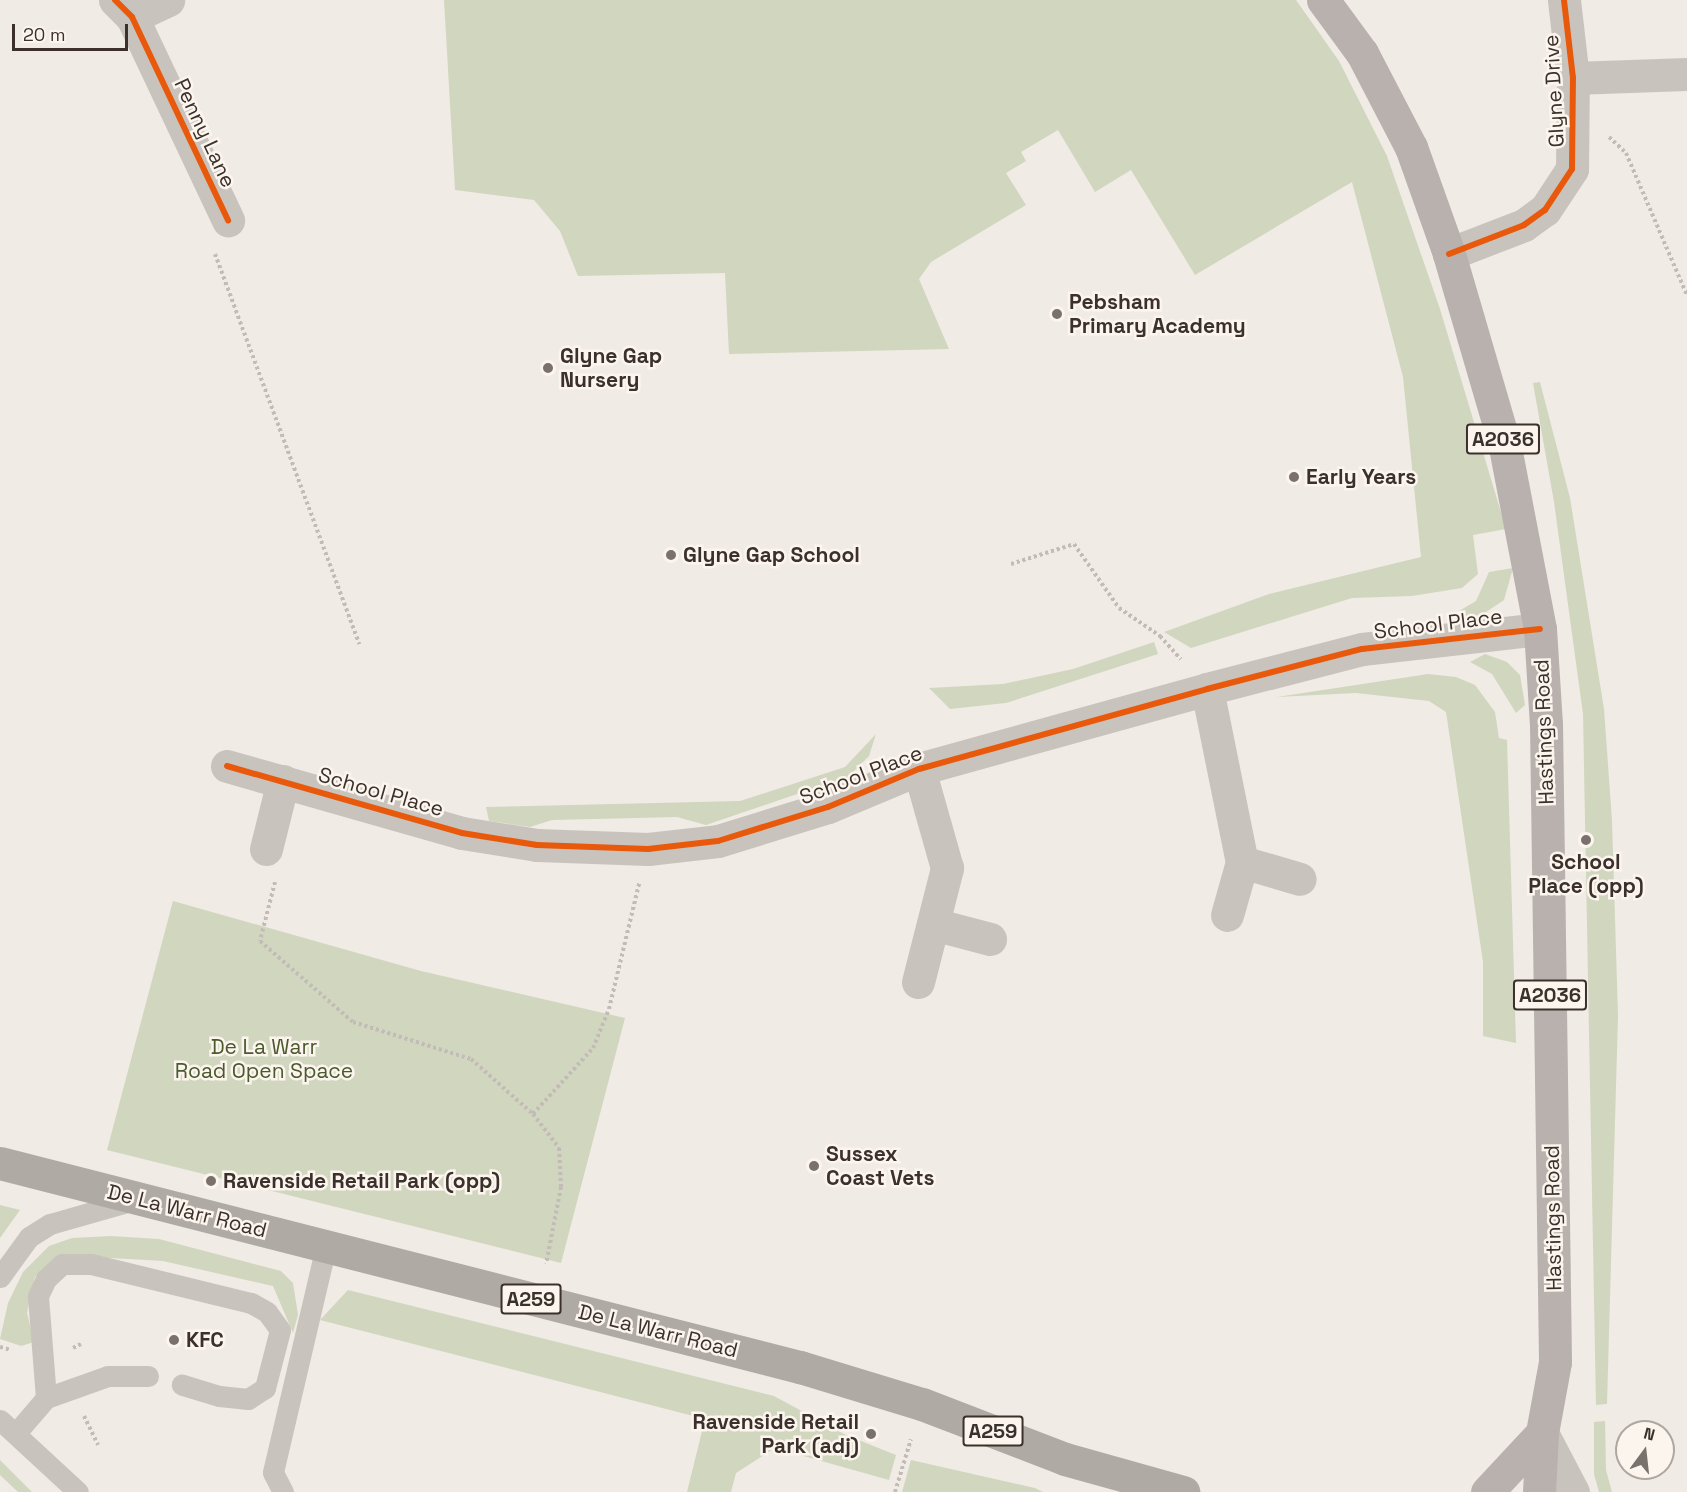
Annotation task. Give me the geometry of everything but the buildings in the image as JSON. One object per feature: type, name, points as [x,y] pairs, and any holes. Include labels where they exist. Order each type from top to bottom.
[{"type":"highway","name":"De La Warr Road","points":[[0,1163],[800,1367],[922,1404],[1065,1459],[1183,1492]]},
{"type":"highway","name":"De La Warr Road","points":[[1065,1459],[1111,1492]]},
{"type":"main road","name":"Hastings Road","points":[[1323,0],[1362,53],[1411,147],[1449,254],[1504,442],[1540,629],[1546,724],[1555,1362],[1542,1433],[1539,1492]]},
{"type":"main road","points":[[1487,1492],[1542,1433]]},
{"type":"street","name":"Penny Lane","points":[[168,0],[123,9],[228,220]]},
{"type":"street","name":"Glyne Drive","points":[[1449,254],[1524,225],[1545,210],[1562,189],[1572,169],[1575,145],[1573,78],[1564,0]]},
{"type":"street","points":[[1573,78],[1687,74]]},
{"type":"street","name":"School Place","points":[[227,766],[462,833],[537,845],[648,849],[718,842],[828,807],[919,769],[1208,688],[1362,649],[1540,629]]},
{"type":"street","points":[[1208,688],[1242,862],[1227,915]]},
{"type":"street","name":"School Place","points":[[918,982],[947,868],[919,769]]},
{"type":"street","points":[[266,849],[283,781]]},
{"type":"street","points":[[1242,862],[1300,879]]},
{"type":"street","points":[[933,924],[990,939]]},
{"type":"street","points":[[1542,1433],[1573,1492]]},
{"type":"lane","points":[[0,1277],[29,1236],[50,1224],[140,1198]]},
{"type":"lane","points":[[283,1492],[273,1472],[326,1246]]},
{"type":"lane","points":[[46,1398],[38,1296],[46,1279],[62,1264],[91,1264],[251,1303],[267,1312],[280,1330],[265,1388],[248,1399],[219,1396],[182,1385]]},
{"type":"lane","points":[[78,1492],[8,1427],[46,1398],[108,1376],[148,1376]]},
{"type":"path","points":[[1603,131],[1626,153],[1687,295]]},
{"type":"path","points":[[228,220],[211,245],[359,644]]},
{"type":"path","points":[[1011,564],[1074,544],[1119,608],[1160,636],[1208,688]]},
{"type":"path","points":[[266,849],[280,864],[260,941],[353,1022],[471,1059],[533,1114],[559,1148],[561,1187],[544,1270],[521,1264],[514,1294]]},
{"type":"path","points":[[533,1114],[593,1048],[609,1009],[648,849]]},
{"type":"path","points":[[895,1492],[905,1458]]},
{"type":"green space","points":[[444,0],[1296,0],[1339,61],[1387,156],[1440,309],[1506,529],[1473,535],[1478,574],[1462,588],[1412,596],[1352,598],[1191,648],[1164,632],[1269,594],[1421,557],[1403,377],[1352,182],[1195,275],[1131,170],[1095,192],[1058,130],[1021,152],[1026,161],[1006,173],[1026,205],[931,262],[919,279],[949,349],[729,354],[725,273],[578,276],[560,231],[534,200],[455,190]]},
{"type":"green space","points":[[1540,382],[1570,498],[1604,709],[1612,820],[1618,1016],[1607,1404],[1596,1405],[1583,714],[1554,502],[1533,383]]},
{"type":"green space","points":[[1513,568],[1504,600],[1483,614],[1460,619],[1459,611],[1476,601],[1489,572]]},
{"type":"green space","points":[[1154,642],[1158,654],[1006,703],[950,709],[929,688],[1003,684],[1073,669]]},
{"type":"green space","points":[[1485,654],[1507,662],[1520,675],[1525,705],[1516,713],[1492,674],[1470,662]]},
{"type":"green space","points":[[1428,674],[1456,677],[1475,685],[1495,712],[1499,738],[1507,740],[1516,1043],[1483,1036],[1483,962],[1446,712],[1429,701],[1356,693],[1277,697]]},
{"type":"green space","points":[[876,734],[869,756],[850,775],[850,785],[826,794],[803,792],[706,825],[677,817],[552,820],[530,827],[489,821],[486,807],[740,801],[845,767]]},
{"type":"green space","name":"De La Warr Road Open Space","points":[[173,901],[421,971],[625,1018],[561,1263],[107,1150]]},
{"type":"green space","points":[[0,1205],[20,1210],[0,1238]]},
{"type":"green space","points":[[111,1236],[159,1239],[281,1271],[293,1283],[298,1315],[293,1333],[273,1286],[163,1261],[58,1255],[35,1277],[27,1313],[34,1342],[21,1346],[0,1339],[8,1303],[23,1272],[49,1246],[72,1238]]},
{"type":"green space","points":[[348,1290],[774,1396],[846,1435],[896,1455],[889,1480],[775,1448],[736,1473],[731,1492],[687,1492],[705,1419],[320,1320]]},
{"type":"green space","points":[[1605,1421],[1606,1470],[1612,1492],[1599,1492],[1594,1474],[1594,1422]]},
{"type":"green space","points":[[0,1460],[32,1492],[18,1492],[0,1475]]},
{"type":"green space","points":[[911,1460],[1035,1488],[1043,1492],[902,1492]]},
{"type":"cycle path","points":[[115,0],[132,17],[228,220]]},
{"type":"cycle path","points":[[1449,254],[1524,225],[1545,210],[1572,169],[1573,78],[1564,0]]},
{"type":"cycle path","points":[[227,766],[462,833],[537,845],[648,849],[718,841],[828,807],[919,769],[1207,689],[1362,649],[1540,629]]},
{"type":"place","name":"Pebsham Primary Academy","points":[[1057,314]]},
{"type":"place","name":"Glyne Gap Nursery","points":[[548,368]]},
{"type":"place","name":"Early Years","points":[[1294,477]]},
{"type":"place","name":"Glyne Gap School","points":[[671,555]]},
{"type":"place","name":"School Place (opp)","points":[[1586,840]]},
{"type":"place","name":"Sussex Coast Vets","points":[[814,1166]]},
{"type":"place","name":"Ravenside Retail Park (opp)","points":[[211,1181]]},
{"type":"place","name":"KFC","points":[[174,1340]]},
{"type":"place","name":"Ravenside Retail Park (adj)","points":[[871,1434]]}]
